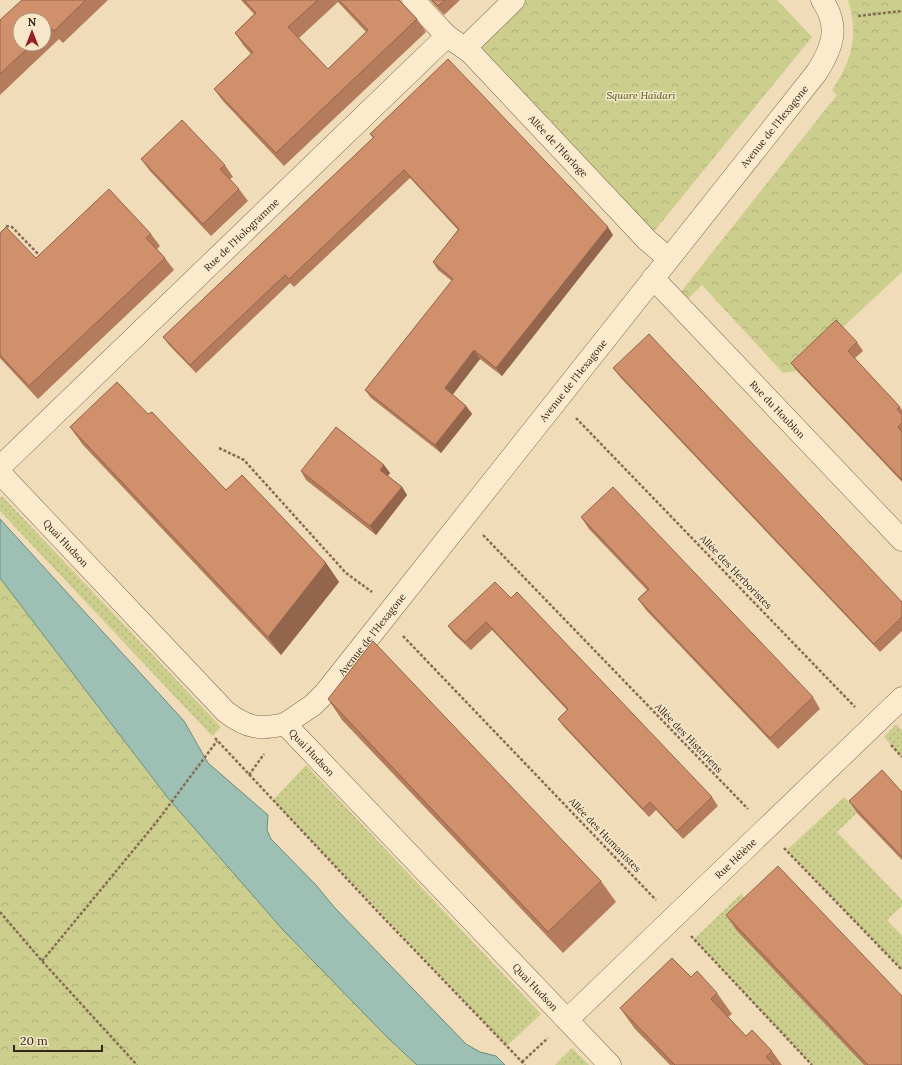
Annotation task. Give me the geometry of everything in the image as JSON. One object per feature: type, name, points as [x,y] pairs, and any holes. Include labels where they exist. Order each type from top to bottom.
[{"type":"street","points":[[413,0],[447,36]]},
{"type":"street","points":[[465,48],[514,0]]},
{"type":"street","name":"Avenue de l'Hexagone","points":[[285,724],[313,705],[326,693],[668,258],[817,72],[831,46],[833,33],[826,9]]},
{"type":"street","name":"Allée de l'Horloge","points":[[447,36],[465,48],[647,240],[668,258]]},
{"type":"street","name":"Rue de l'Hologramme","points":[[0,466],[447,36]]},
{"type":"street","name":"Rue du Houblon","points":[[653,278],[902,540]]},
{"type":"street","name":"Quai Hudson","points":[[0,473],[226,712],[240,723],[254,727],[270,728],[285,724],[568,1019],[610,1065]]},
{"type":"street","name":"Rue Hélène","points":[[568,1019],[902,698]]},
{"type":"path","points":[[826,9],[902,11]]},
{"type":"path","points":[[6,226],[12,227],[45,261]]},
{"type":"path","name":"Allée des Herboristes","points":[[558,399],[902,756]]},
{"type":"path","name":"Allée des Humanistes","points":[[219,448],[244,460],[346,573],[389,612],[673,918],[812,1065]]},
{"type":"path","name":"Allée des Historiens","points":[[465,517],[902,970]]},
{"type":"path","points":[[42,962],[155,824],[217,741]]},
{"type":"path","points":[[273,800],[525,1065]]},
{"type":"path","points":[[0,912],[42,962],[137,1065]]},
{"type":"path","points":[[522,1062],[568,1019]]},
{"type":"green space","name":"Square Haïdari","points":[[524,0],[777,0],[812,37],[647,240],[470,52]]},
{"type":"green space","points":[[848,0],[902,0],[902,272],[796,371],[783,373],[702,285],[686,301],[680,293],[837,95],[832,90],[849,58],[852,47],[853,24]]},
{"type":"green space","points":[[2,496],[221,727],[212,736],[0,511],[0,498]]},
{"type":"green space","points":[[0,578],[160,788],[189,822],[283,930],[389,1039],[417,1065],[0,1065]]},
{"type":"green space","points":[[896,724],[902,730],[902,757],[884,737]]},
{"type":"green space","points":[[306,765],[541,1014],[507,1046],[273,800]]},
{"type":"green space","points":[[844,797],[859,811],[837,832],[902,900],[902,906],[887,920],[902,936],[902,970],[787,850]]},
{"type":"green space","points":[[741,894],[758,912],[737,931],[864,1065],[812,1065],[694,939]]},
{"type":"green space","points":[[572,1048],[589,1065],[555,1065]]},
{"type":"water","points":[[0,519],[184,721],[208,763],[268,815],[267,830],[271,839],[466,1044],[480,1052],[496,1056],[505,1065],[417,1065],[389,1039],[283,930],[168,798],[0,578]]},
{"type":"building","points":[[22,0],[86,0],[54,31],[52,29],[52,12],[12,12],[12,52],[23,52],[0,74],[0,20]]},
{"type":"building","points":[[244,0],[318,0],[288,27],[328,69],[368,30],[339,0],[399,0],[417,19],[276,153],[214,89],[253,52],[235,33],[256,13]]},
{"type":"building","points":[[432,0],[445,0],[438,6]]},
{"type":"building","points":[[448,59],[608,227],[496,368],[474,350],[445,388],[466,406],[435,445],[365,390],[453,279],[433,262],[459,229],[404,170],[289,279],[285,275],[190,365],[163,337],[374,137],[370,134]]},
{"type":"building","points":[[182,120],[225,165],[220,169],[239,189],[203,224],[141,159]]},
{"type":"building","points":[[109,189],[151,234],[146,238],[165,258],[29,386],[0,355],[0,233],[6,227],[36,258]]},
{"type":"building","points":[[836,320],[857,342],[848,351],[900,407],[897,409],[902,415],[902,423],[898,427],[902,432],[902,480],[791,363]]},
{"type":"building","points":[[649,334],[902,602],[902,617],[874,644],[613,368]]},
{"type":"building","points":[[117,382],[148,414],[152,412],[226,490],[242,475],[326,563],[268,637],[70,427]]},
{"type":"building","points":[[336,427],[384,465],[380,470],[402,487],[370,526],[301,471]]},
{"type":"building","points":[[613,487],[813,697],[770,738],[638,599],[649,589],[581,517]]},
{"type":"building","points":[[495,582],[511,598],[517,592],[712,797],[677,831],[650,802],[643,809],[558,719],[568,709],[486,622],[465,642],[448,626]]},
{"type":"building","points":[[373,641],[601,881],[548,932],[328,699]]},
{"type":"building","points":[[882,770],[902,792],[902,857],[849,801]]},
{"type":"building","points":[[778,866],[902,996],[902,1065],[868,1065],[726,915]]},
{"type":"building","points":[[672,958],[691,977],[697,971],[717,993],[711,999],[746,1036],[752,1030],[772,1051],[766,1057],[774,1065],[675,1065],[620,1008]]}]
